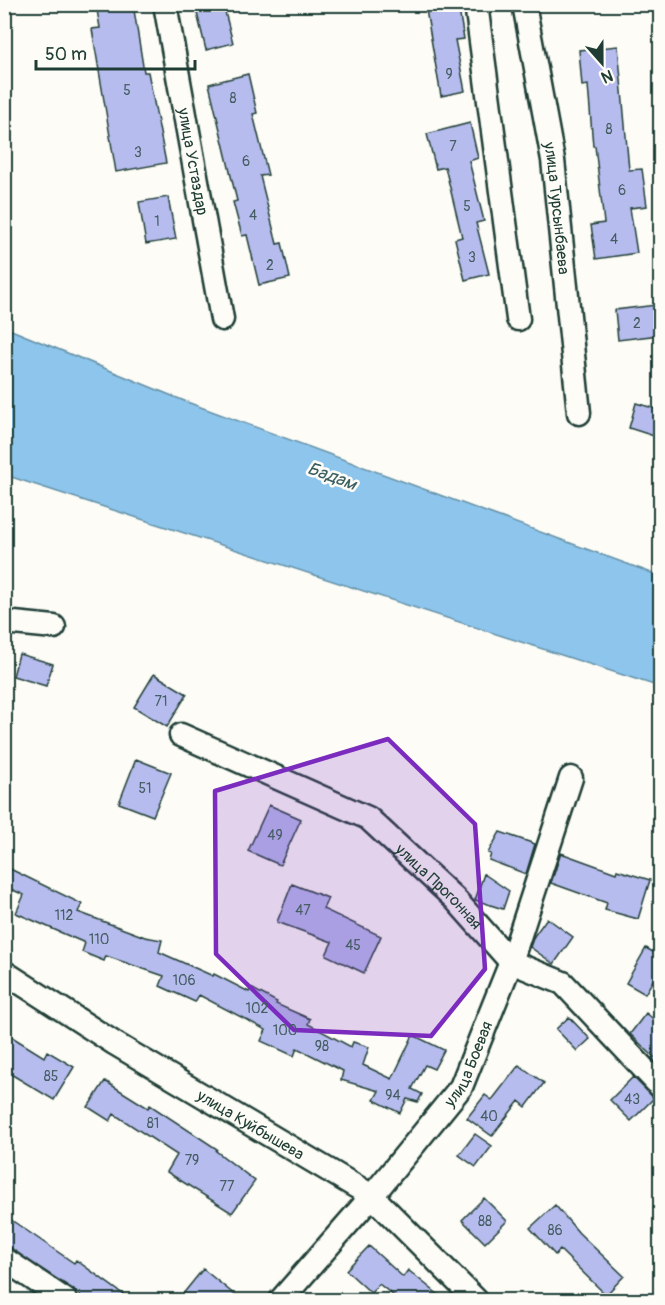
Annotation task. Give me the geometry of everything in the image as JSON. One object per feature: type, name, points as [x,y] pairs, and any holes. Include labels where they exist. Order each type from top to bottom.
[{"type":"street","name":"улица Устаздар","points":[[165,4],[222,319]]},
{"type":"street","points":[[476,4],[518,319]]},
{"type":"street","name":"улица Турсынбаева","points":[[524,4],[553,160],[579,412]]},
{"type":"street","points":[[4,622],[54,627]]},
{"type":"street","name":"улица Прогонная","points":[[181,735],[368,818],[455,899],[511,962],[563,983],[660,1086]]},
{"type":"street","name":"улица Боевая","points":[[280,1300],[372,1196],[461,1087],[511,962],[571,778]]},
{"type":"street","name":"улица Куйбышева","points":[[4,972],[114,1043],[372,1196],[476,1300]]},
{"type":"street","points":[[4,1259],[65,1300]]},
{"type":"highlighted area","points":[[388,739],[475,824],[485,969],[431,1036],[294,1030],[216,954],[215,791]]},
{"type":"water","name":"Бадам","points":[[4,327],[187,402],[660,576],[660,687],[5,475]]},
{"type":"building","points":[[96,4],[133,4],[144,72],[148,72],[166,163],[116,172],[92,29],[100,28]]},
{"type":"building","points":[[223,4],[233,43],[206,50],[196,9]]},
{"type":"building","points":[[425,4],[458,4],[464,39],[455,40],[465,91],[441,96]]},
{"type":"building","points":[[618,46],[629,170],[642,169],[647,206],[630,208],[637,253],[596,259],[591,225],[604,223],[595,146],[593,146],[588,85],[582,86],[579,50]]},
{"type":"building","points":[[248,74],[257,113],[253,114],[268,175],[260,176],[277,244],[282,243],[290,278],[259,285],[247,235],[242,236],[233,202],[237,201],[209,84]]},
{"type":"building","points":[[470,123],[478,158],[469,161],[484,221],[476,223],[489,274],[465,280],[455,239],[462,237],[445,167],[436,169],[427,134]]},
{"type":"building","points":[[168,197],[176,239],[146,244],[139,202]]},
{"type":"building","points":[[656,305],[659,335],[618,340],[615,310]]},
{"type":"building","points":[[636,403],[660,410],[660,438],[629,428]]},
{"type":"building","points":[[19,654],[53,664],[46,686],[13,676]]},
{"type":"building","points":[[154,674],[187,694],[167,727],[134,707]]},
{"type":"building","points":[[136,759],[171,773],[153,816],[119,803]]},
{"type":"building","points":[[269,805],[301,819],[280,865],[248,851]]},
{"type":"building","points":[[500,832],[535,844],[526,874],[489,860],[491,854],[488,853]]},
{"type":"building","points":[[561,853],[616,873],[617,870],[650,880],[638,919],[605,910],[607,903],[551,883]]},
{"type":"building","points":[[4,866],[82,904],[78,912],[145,937],[162,940],[159,952],[213,976],[214,974],[249,992],[251,988],[277,1002],[276,1004],[310,1019],[308,1024],[351,1047],[353,1042],[369,1047],[363,1065],[392,1079],[413,1035],[444,1050],[434,1069],[425,1065],[412,1089],[422,1094],[418,1102],[407,1099],[400,1113],[374,1100],[379,1091],[341,1080],[343,1071],[297,1048],[294,1056],[261,1041],[266,1030],[199,995],[195,1002],[160,986],[164,976],[106,956],[104,961],[82,952],[85,943],[16,913],[24,895],[4,886]]},
{"type":"building","points":[[484,874],[509,891],[503,909],[475,900]]},
{"type":"building","points":[[292,884],[328,898],[323,909],[381,936],[364,973],[326,955],[332,942],[277,922]]},
{"type":"building","points":[[547,918],[573,937],[554,964],[530,947],[534,936]]},
{"type":"building","points":[[646,948],[660,956],[660,968],[645,994],[626,983]]},
{"type":"building","points":[[646,1013],[660,1024],[660,1067],[652,1058],[654,1057],[630,1034]]},
{"type":"building","points":[[569,1017],[590,1039],[577,1051],[556,1029]]},
{"type":"building","points":[[4,1032],[44,1057],[47,1051],[74,1067],[54,1100],[4,1070]]},
{"type":"building","points":[[519,1065],[544,1083],[526,1107],[519,1101],[492,1136],[467,1118],[485,1095],[492,1100]]},
{"type":"building","points":[[633,1077],[654,1098],[631,1121],[610,1100]]},
{"type":"building","points":[[105,1081],[148,1108],[150,1105],[217,1149],[216,1151],[255,1181],[232,1213],[167,1172],[177,1155],[114,1114],[110,1121],[88,1107]]},
{"type":"building","points":[[475,1134],[492,1146],[476,1167],[459,1155]]},
{"type":"building","points":[[484,1198],[507,1221],[485,1243],[462,1220]]},
{"type":"building","points":[[555,1205],[579,1233],[624,1276],[606,1295],[560,1250],[555,1255],[530,1228]]},
{"type":"building","points":[[4,1215],[74,1263],[76,1260],[131,1300],[86,1300],[73,1289],[4,1246]]},
{"type":"building","points":[[369,1246],[403,1277],[408,1270],[445,1300],[399,1300],[379,1284],[371,1293],[346,1270]]},
{"type":"building","points":[[203,1269],[241,1300],[178,1300]]}]
